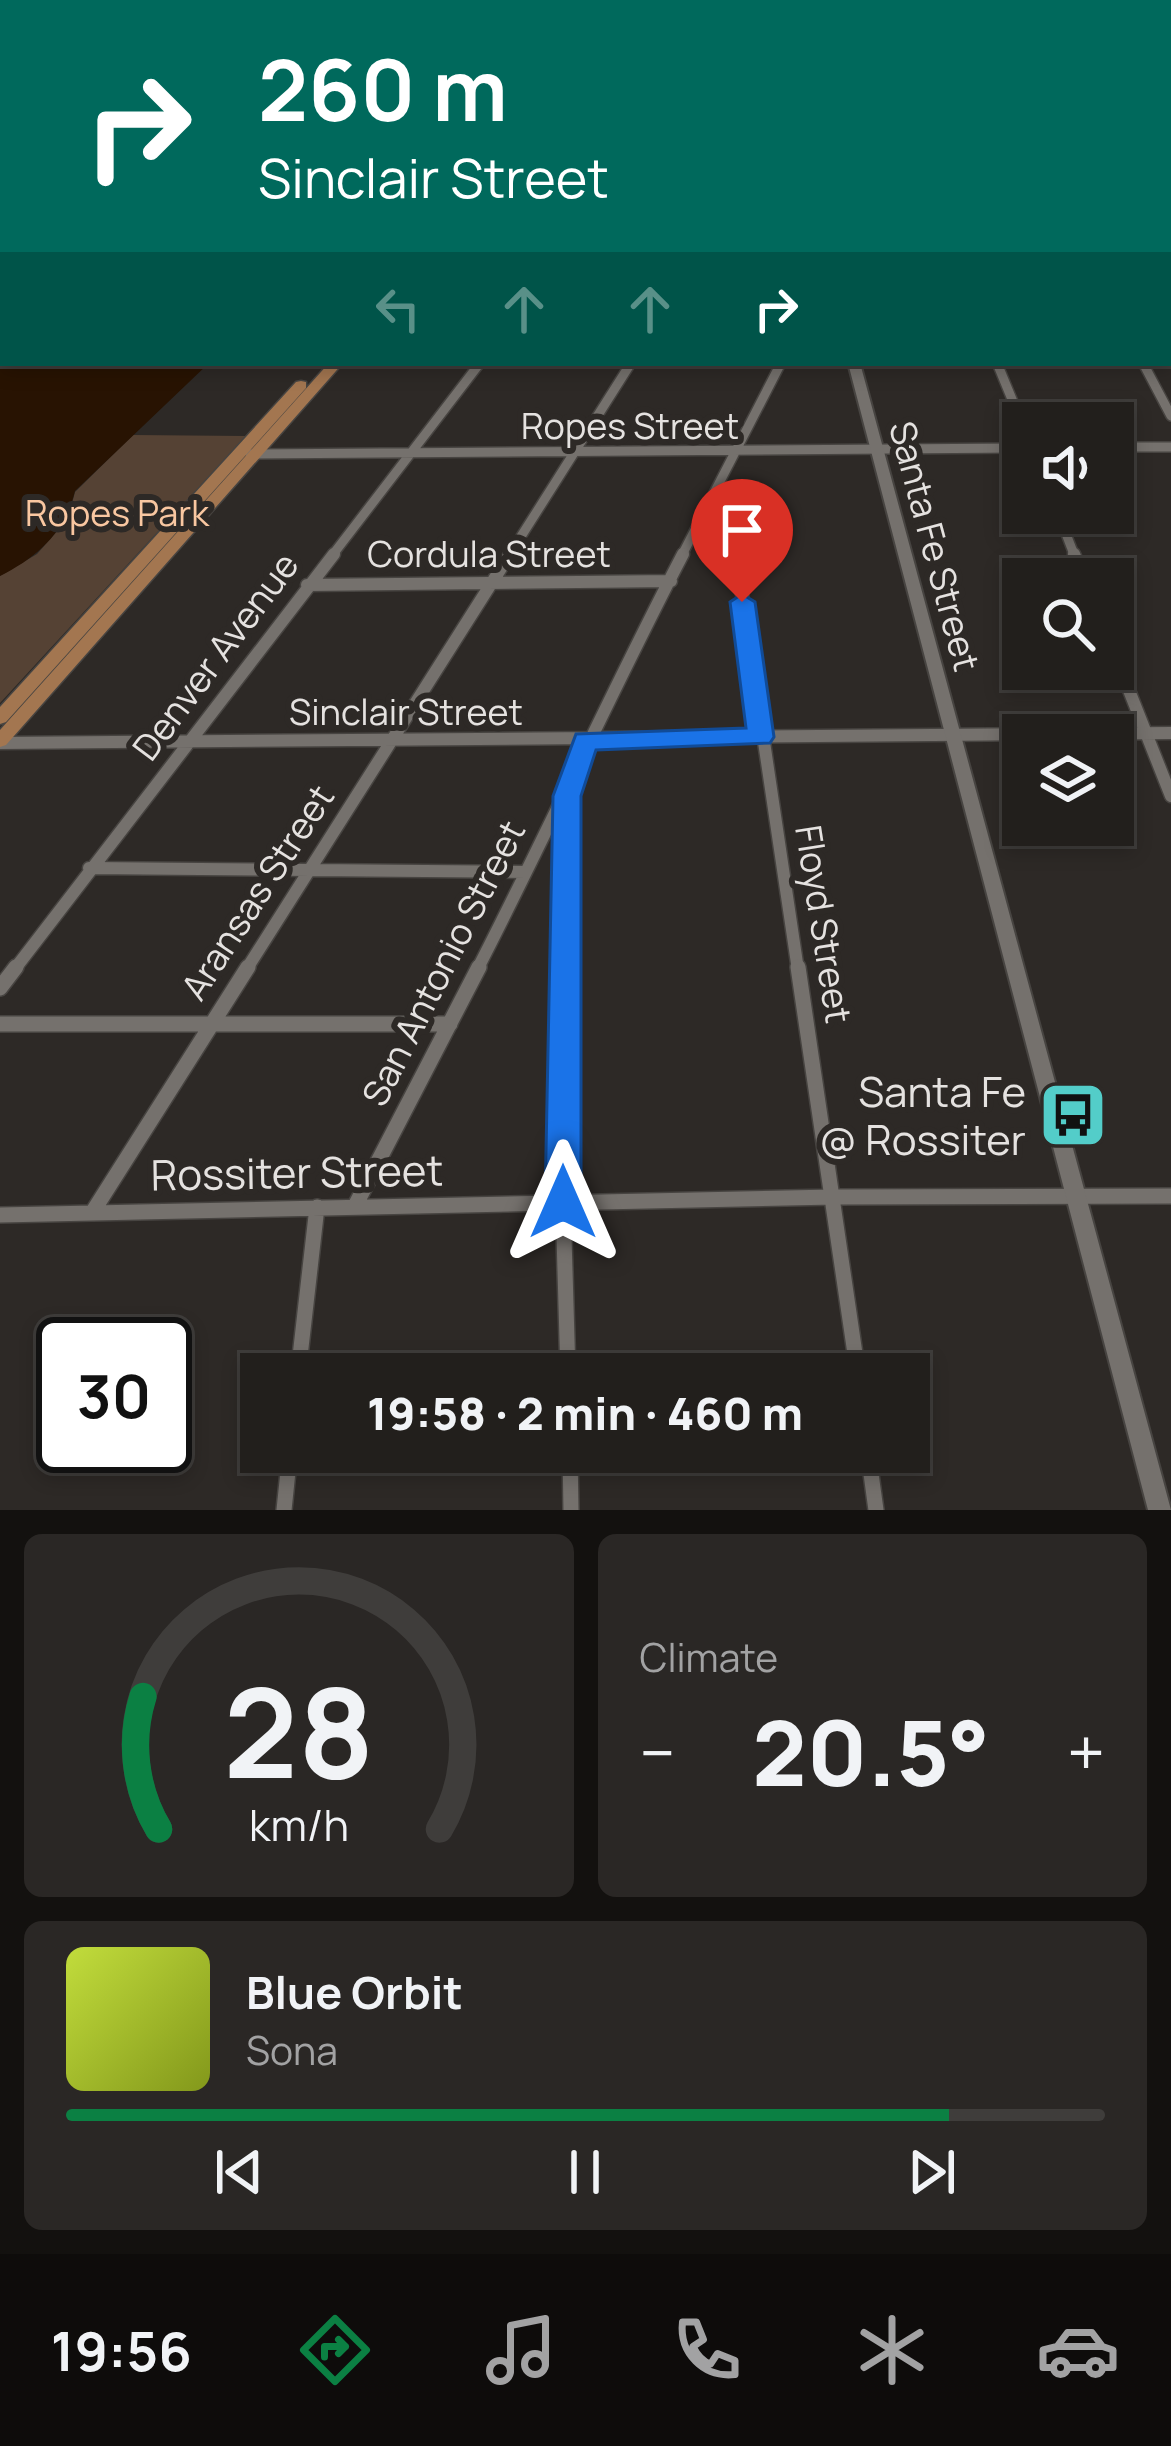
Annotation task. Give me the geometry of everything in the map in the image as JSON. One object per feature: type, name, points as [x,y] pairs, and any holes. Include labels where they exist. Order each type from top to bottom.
[{"type":"main road","points":[[127,587],[257,454],[319,366]]},
{"type":"main road","points":[[0,742],[40,684],[237,456],[332,366]]},
{"type":"main road","name":"Santa Fe Street","points":[[855,366],[1160,1510]]},
{"type":"main road","points":[[0,718],[40,684]]},
{"type":"street","name":"Denver Avenue","points":[[0,988],[479,366]]},
{"type":"street","name":"Aransas Street","points":[[92,1213],[629,366]]},
{"type":"street","name":"San Antonio Street","points":[[355,1206],[567,796],[586,741],[780,366]]},
{"type":"street","points":[[999,366],[1013,402]]},
{"type":"street","points":[[1146,366],[1171,416]]},
{"type":"street","points":[[1134,447],[1171,446]]},
{"type":"street","name":"Ropes Street","points":[[237,456],[1002,448]]},
{"type":"street","name":"Floyd Street","points":[[720,486],[730,512],[855,1353]]},
{"type":"street","name":"Cordula Street","points":[[307,584],[671,581]]},
{"type":"street","points":[[1129,690],[1171,796]]},
{"type":"street","name":"Sinclair Street","points":[[0,742],[1171,733]]},
{"type":"street","points":[[567,796],[563,1202],[567,1353]]},
{"type":"street","points":[[89,868],[525,872]]},
{"type":"street","points":[[0,1024],[450,1024]]},
{"type":"street","name":"Rossiter Street","points":[[0,1215],[834,1197],[1171,1196]]},
{"type":"street","points":[[300,1353],[316,1207]]},
{"type":"street","points":[[284,1510],[288,1473]]},
{"type":"street","points":[[570,1473],[571,1510]]},
{"type":"street","points":[[871,1473],[876,1510]]},
{"type":"green space","name":"Ropes Park","points":[[133,435],[246,436],[0,703],[0,576],[37,554],[68,519],[75,492]]},
{"type":"shaded area","points":[[0,366],[206,366],[75,491],[48,542],[0,576]]},
{"type":"place","name":"Santa Fe @ Rossiter","points":[[1073,1115]]},
{"type":"route","points":[[563,1202],[567,796],[586,741],[760,737],[742,602]]}]
